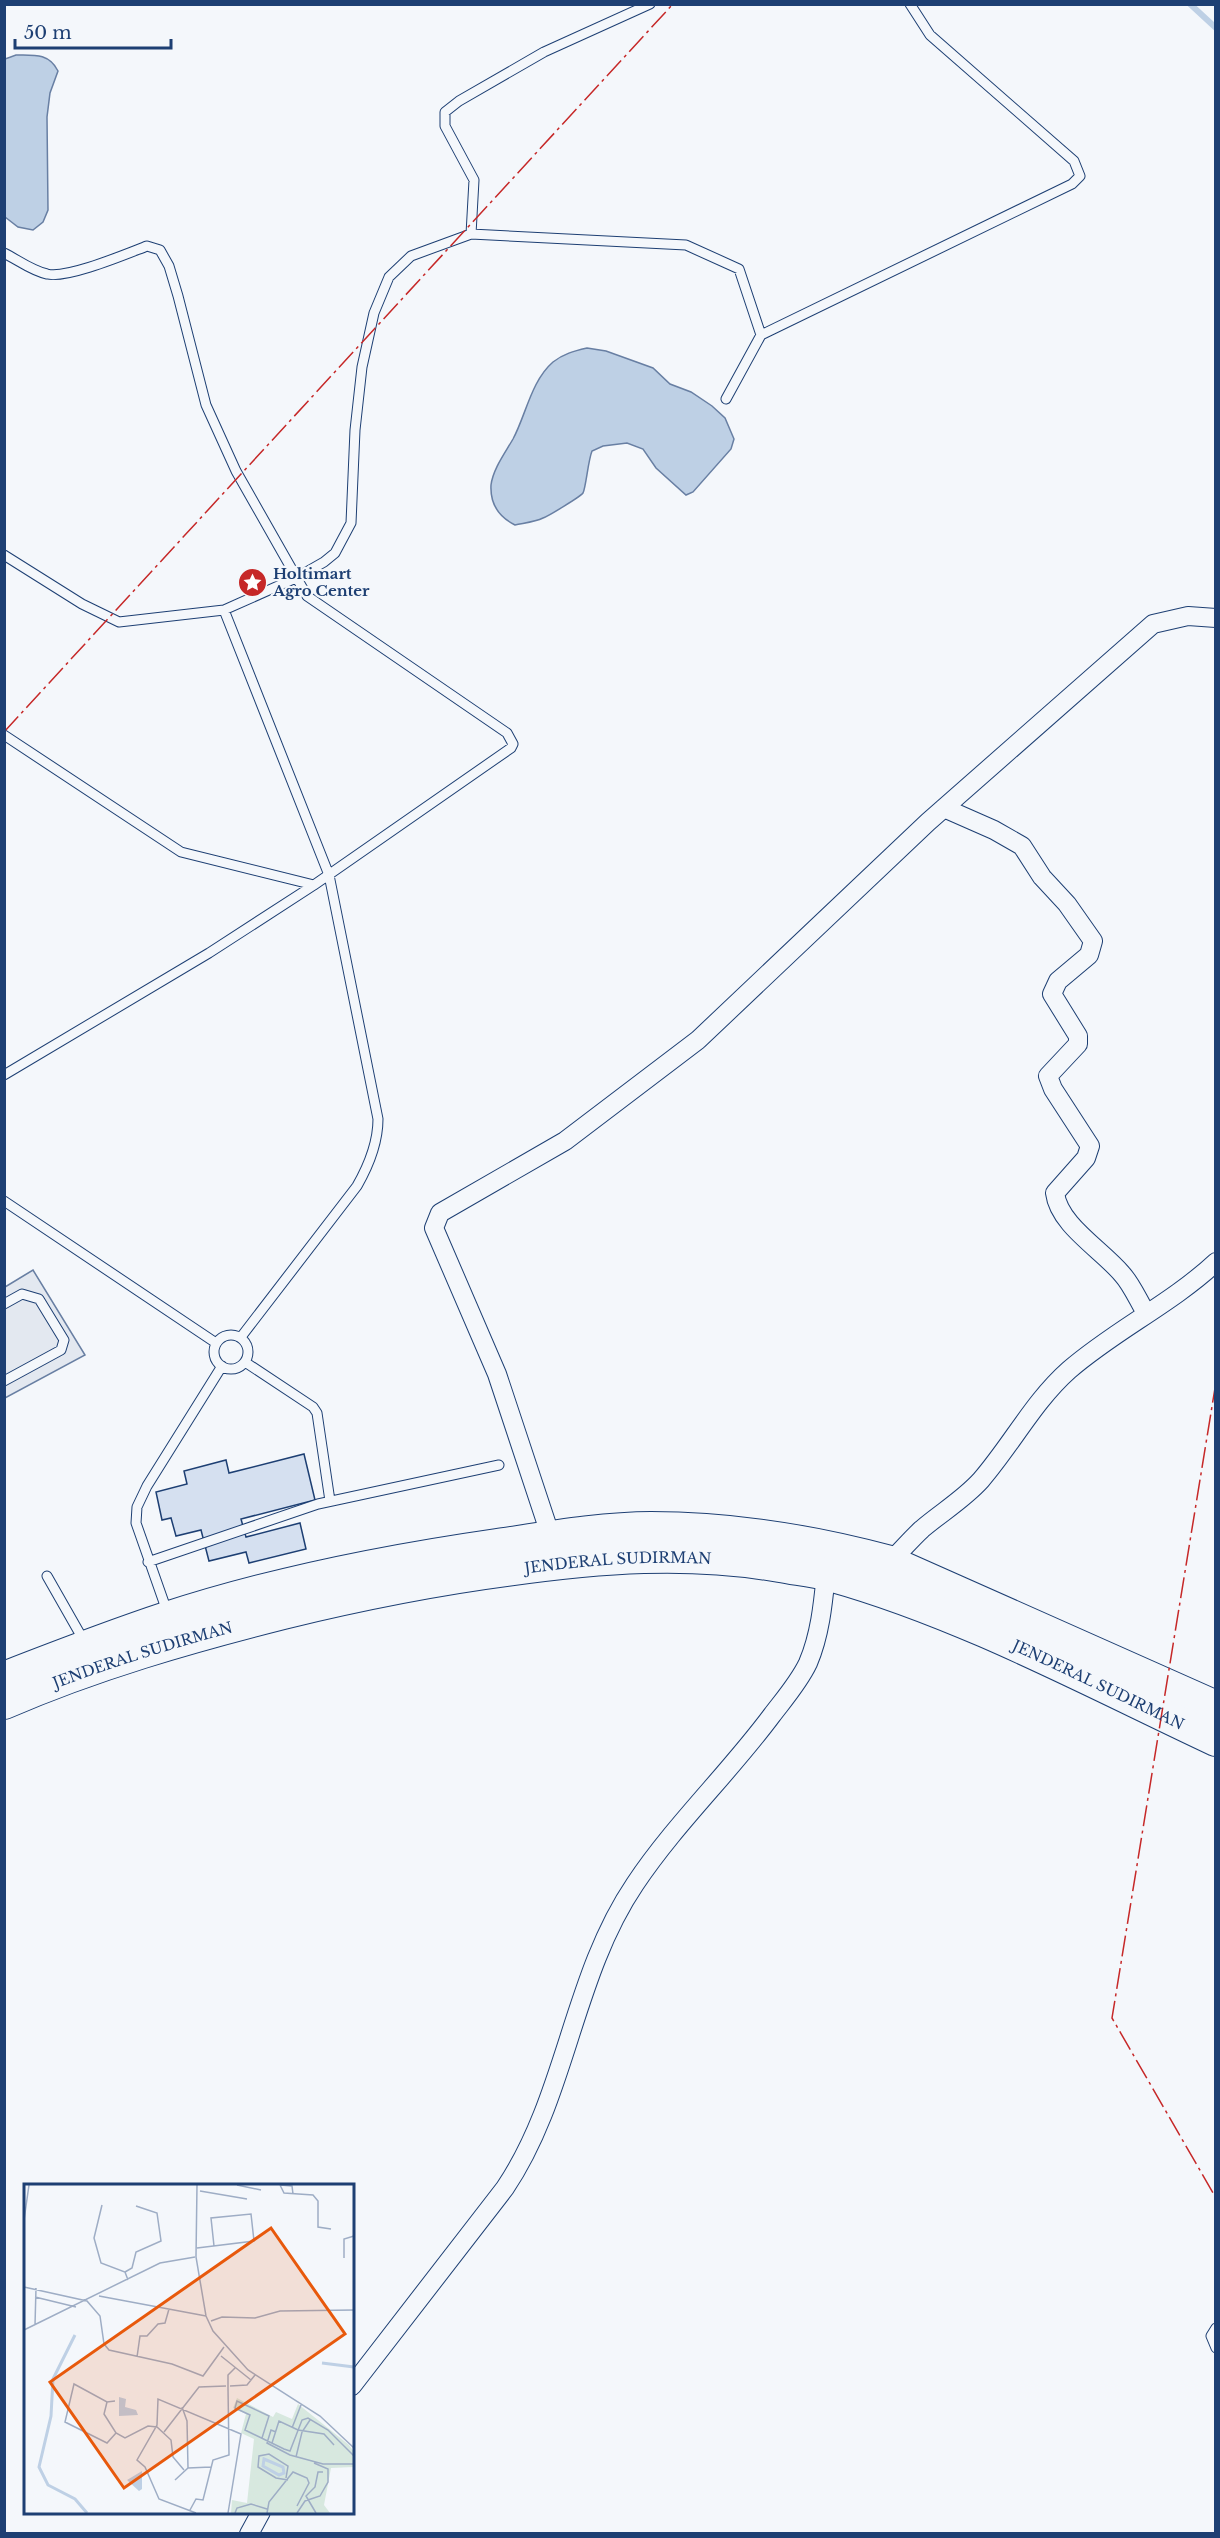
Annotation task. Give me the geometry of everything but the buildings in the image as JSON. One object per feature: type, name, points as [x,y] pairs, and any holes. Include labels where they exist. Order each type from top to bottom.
[{"type":"highway","points":[[4,1678],[86,1646],[173,1629],[351,1570],[551,1537],[649,1528],[737,1531],[833,1547],[890,1562],[1215,1707]]},
{"type":"highway","name":"JENDERAL SUDIRMAN","points":[[4,1703],[99,1667],[173,1629],[460,1576],[569,1561],[650,1555],[732,1558],[826,1574],[902,1597],[976,1628],[1215,1740]]},
{"type":"street","points":[[551,1537],[497,1374],[434,1228],[436,1219],[445,1209],[565,1140],[698,1040],[944,808],[1153,624],[1188,616],[1215,618]]},
{"type":"street","points":[[944,808],[994,830],[1022,846],[1042,877],[1067,904],[1093,941],[1089,955],[1058,981],[1052,994],[1078,1036],[1078,1044],[1048,1076],[1053,1089],[1090,1146],[1086,1158],[1055,1193],[1057,1205],[1066,1220],[1107,1257],[1124,1276],[1146,1314]]},
{"type":"street","points":[[890,1562],[923,1528],[963,1499],[980,1482],[1006,1450],[1048,1389],[1109,1339],[1200,1276],[1215,1262]]},
{"type":"street","points":[[354,2383],[523,2163],[545,2114],[580,2001],[610,1928],[634,1884],[751,1744],[796,1683],[808,1662],[814,1644],[823,1609],[826,1574]]},
{"type":"street","points":[[249,2534],[260,2514]]},
{"type":"lane","points":[[471,234],[474,180],[445,126],[445,112],[459,101],[544,52],[650,4]]},
{"type":"lane","points":[[726,399],[761,335],[1072,184],[1080,176],[1074,161],[930,35],[910,4]]},
{"type":"lane","points":[[4,555],[82,604],[118,622],[224,610],[296,578],[324,562],[335,553],[351,523],[355,430],[362,367],[375,313],[389,276],[411,256],[471,234],[686,245],[739,269],[761,335]]},
{"type":"lane","points":[[4,253],[35,270],[56,275],[119,257],[147,246],[160,250],[164,254],[178,296],[206,405],[236,471],[307,596],[507,733],[513,744],[511,748],[454,789],[314,885],[209,953],[4,1075]]},
{"type":"lane","points":[[224,610],[329,875],[378,1119],[376,1142],[368,1167],[357,1186],[241,1337]]},
{"type":"lane","points":[[4,735],[181,852],[314,885]]},
{"type":"lane","points":[[4,1201],[216,1343]]},
{"type":"lane","points":[[4,1304],[22,1294],[39,1299],[64,1340],[61,1350],[4,1381]]},
{"type":"lane","points":[[224,1335],[241,1337],[249,1352],[245,1362],[237,1368],[226,1369],[214,1353],[216,1343],[224,1335]]},
{"type":"lane","points":[[245,1362],[313,1407],[317,1413],[330,1501]]},
{"type":"lane","points":[[173,1629],[136,1523],[140,1498],[222,1366]]},
{"type":"lane","points":[[148,1562],[330,1501],[499,1465]]},
{"type":"lane","points":[[47,1576],[86,1646]]},
{"type":"lane","points":[[1215,2328],[1211,2336],[1215,2348]]},
{"type":"shaded area","points":[[33,1270],[85,1355],[5,1398],[5,1287]]},
{"type":"water","points":[[16,55],[35,55],[46,58],[58,71],[50,93],[47,117],[48,210],[43,222],[33,230],[18,227],[5,217],[5,59]]},
{"type":"water","points":[[587,348],[606,351],[653,368],[670,384],[691,392],[712,406],[725,418],[734,439],[731,449],[693,492],[686,495],[656,468],[643,449],[627,443],[603,446],[592,451],[581,495],[546,516],[515,525],[500,514],[494,504],[491,485],[494,473],[518,430],[534,388],[545,370],[561,357]]},
{"type":"waterway","points":[[1190,4],[1216,28]]},
{"type":"power","points":[[4,732],[673,4]]},
{"type":"power","points":[[1216,1382],[1112,2018],[1216,2198]]},
{"type":"place","name":"Holtimart Agro Center","points":[[252,582]]}]
